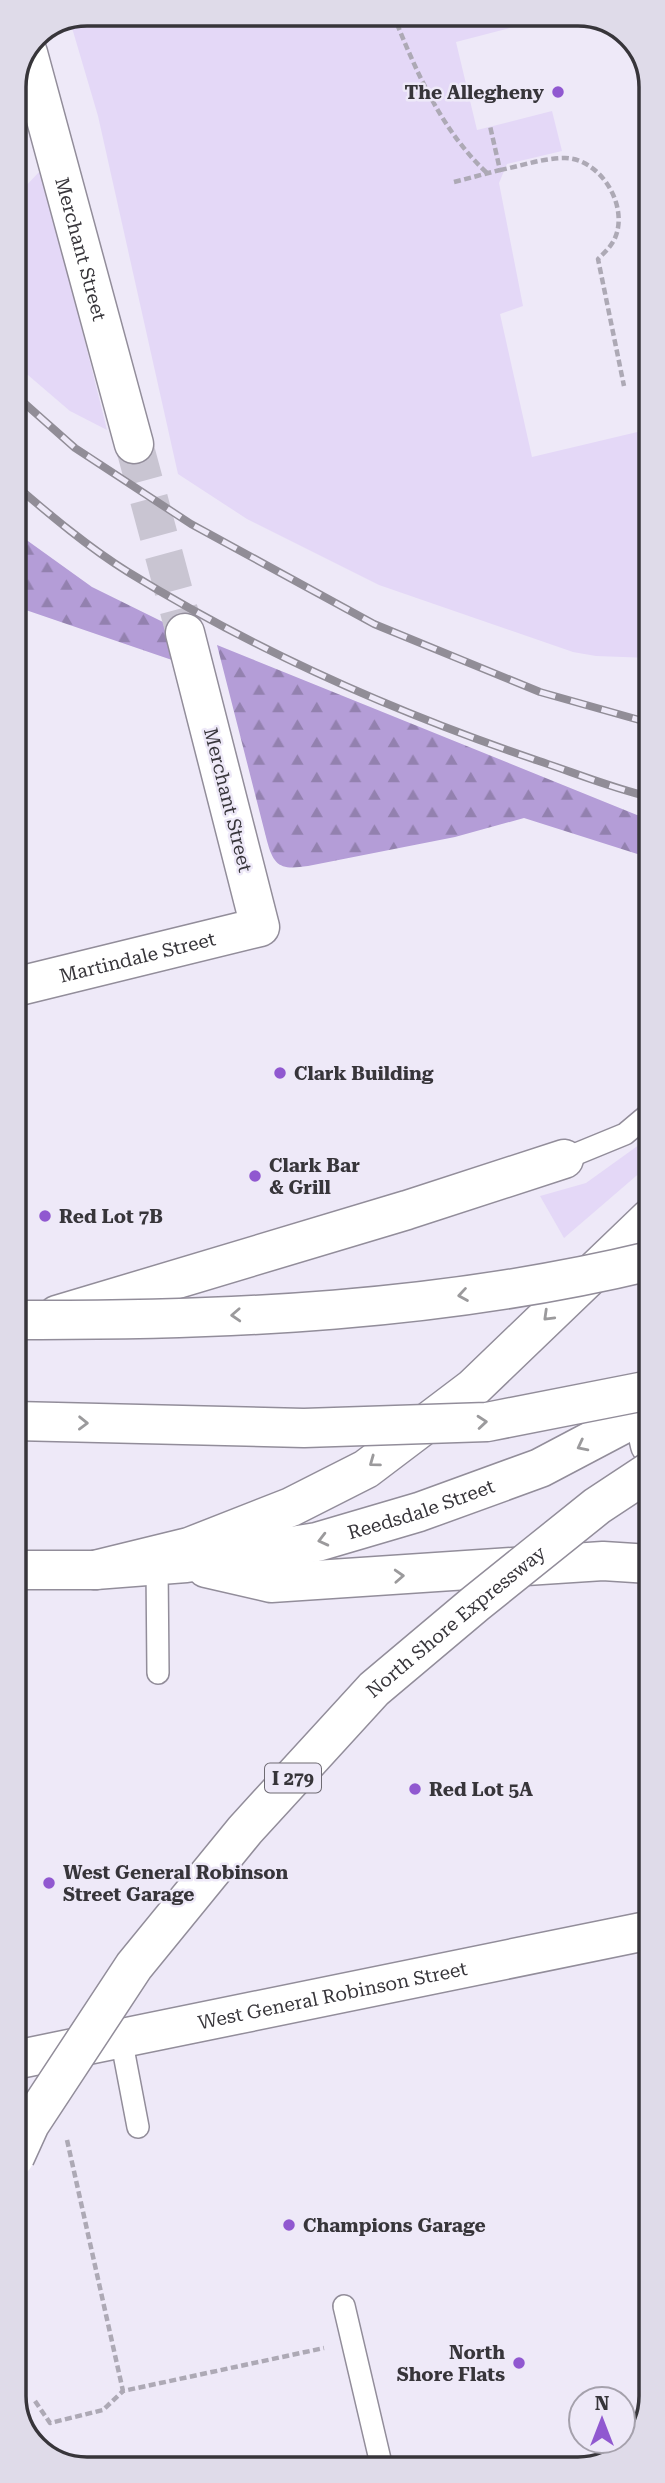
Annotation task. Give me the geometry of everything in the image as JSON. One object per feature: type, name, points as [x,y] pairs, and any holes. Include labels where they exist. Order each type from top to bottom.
[{"type":"main road","name":"Merchant Street","points":[[31,64],[134,444]]},
{"type":"main road","name":"Merchant Street","points":[[185,633],[260,927]]},
{"type":"main road","name":"Martindale Street","points":[[26,984],[260,927]]},
{"type":"main road","points":[[26,1325],[407,1210],[564,1159]]},
{"type":"main road","points":[[95,1570],[189,1547],[291,1507],[366,1469],[473,1388],[639,1229]]},
{"type":"main road","points":[[26,1320],[145,1321],[394,1306],[587,1276],[639,1264]]},
{"type":"main road","points":[[26,1421],[304,1428],[639,1414]]},
{"type":"main road","name":"Reedsdale Street","points":[[26,1570],[95,1570],[172,1564],[317,1542],[419,1513],[540,1468],[639,1419]]},
{"type":"main road","name":"North Shore Expressway","points":[[26,2133],[134,1966],[245,1830],[365,1699],[475,1604],[597,1506],[639,1478]]},
{"type":"main road","name":"North Shore Expressway","points":[[26,2129],[48,2086],[129,1966],[240,1832],[359,1711],[503,1595],[639,1509]]},
{"type":"main road","name":"Reedsdale Street","points":[[172,1564],[271,1583],[603,1561],[639,1563]]},
{"type":"main road","name":"West General Robinson Street","points":[[26,2058],[639,1932]]},
{"type":"lane","points":[[564,1159],[625,1134],[639,1122]]},
{"type":"lane","points":[[158,1673],[172,1564]]},
{"type":"lane","points":[[121,2038],[138,2127]]},
{"type":"lane","points":[[344,2306],[379,2457]]},
{"type":"path","points":[[398,26],[415,67],[442,117],[466,154],[487,173]]},
{"type":"path","points":[[490,126],[500,170]]},
{"type":"path","points":[[454,182],[566,158],[585,164],[603,178],[615,199],[619,218],[615,237],[598,259],[624,386]]},
{"type":"path","points":[[65,2133],[123,2391]]},
{"type":"path","points":[[35,2401],[50,2423],[103,2410],[123,2391],[327,2347]]},
{"type":"shaded area","points":[[518,26],[456,42],[477,130],[552,111],[562,151],[507,164],[499,183],[523,306],[500,314],[532,457],[639,432],[639,658],[573,652],[379,585],[247,519],[178,474],[98,116],[72,28],[76,27]]},
{"type":"shaded area","points":[[42,169],[107,430],[70,411],[26,373],[26,186]]},
{"type":"shaded area","points":[[639,1145],[639,1173],[564,1238],[540,1196],[586,1183]]},
{"type":"green space","points":[[26,540],[92,587],[163,622],[172,660],[26,610]]},
{"type":"green space","points":[[217,645],[639,815],[639,855],[524,818],[455,837],[308,866],[280,865],[267,841]]},
{"type":"tunnel","points":[[134,444],[185,633]]},
{"type":"railway","points":[[26,405],[75,448],[191,524],[374,624],[540,692],[639,720]]},
{"type":"railway","points":[[26,494],[55,519],[128,572],[277,654],[433,722],[639,794]]},
{"type":"place","name":"The Allegheny","points":[[558,92]]},
{"type":"place","name":"Clark Building","points":[[280,1073]]},
{"type":"place","name":"Clark Bar & Grill","points":[[255,1176]]},
{"type":"place","name":"Red Lot 7B","points":[[45,1216]]},
{"type":"place","name":"Red Lot 5A","points":[[415,1789]]},
{"type":"place","name":"West General Robinson Street Garage","points":[[49,1883]]},
{"type":"place","name":"Champions Garage","points":[[289,2225]]},
{"type":"place","name":"North Shore Flats","points":[[519,2363]]}]
